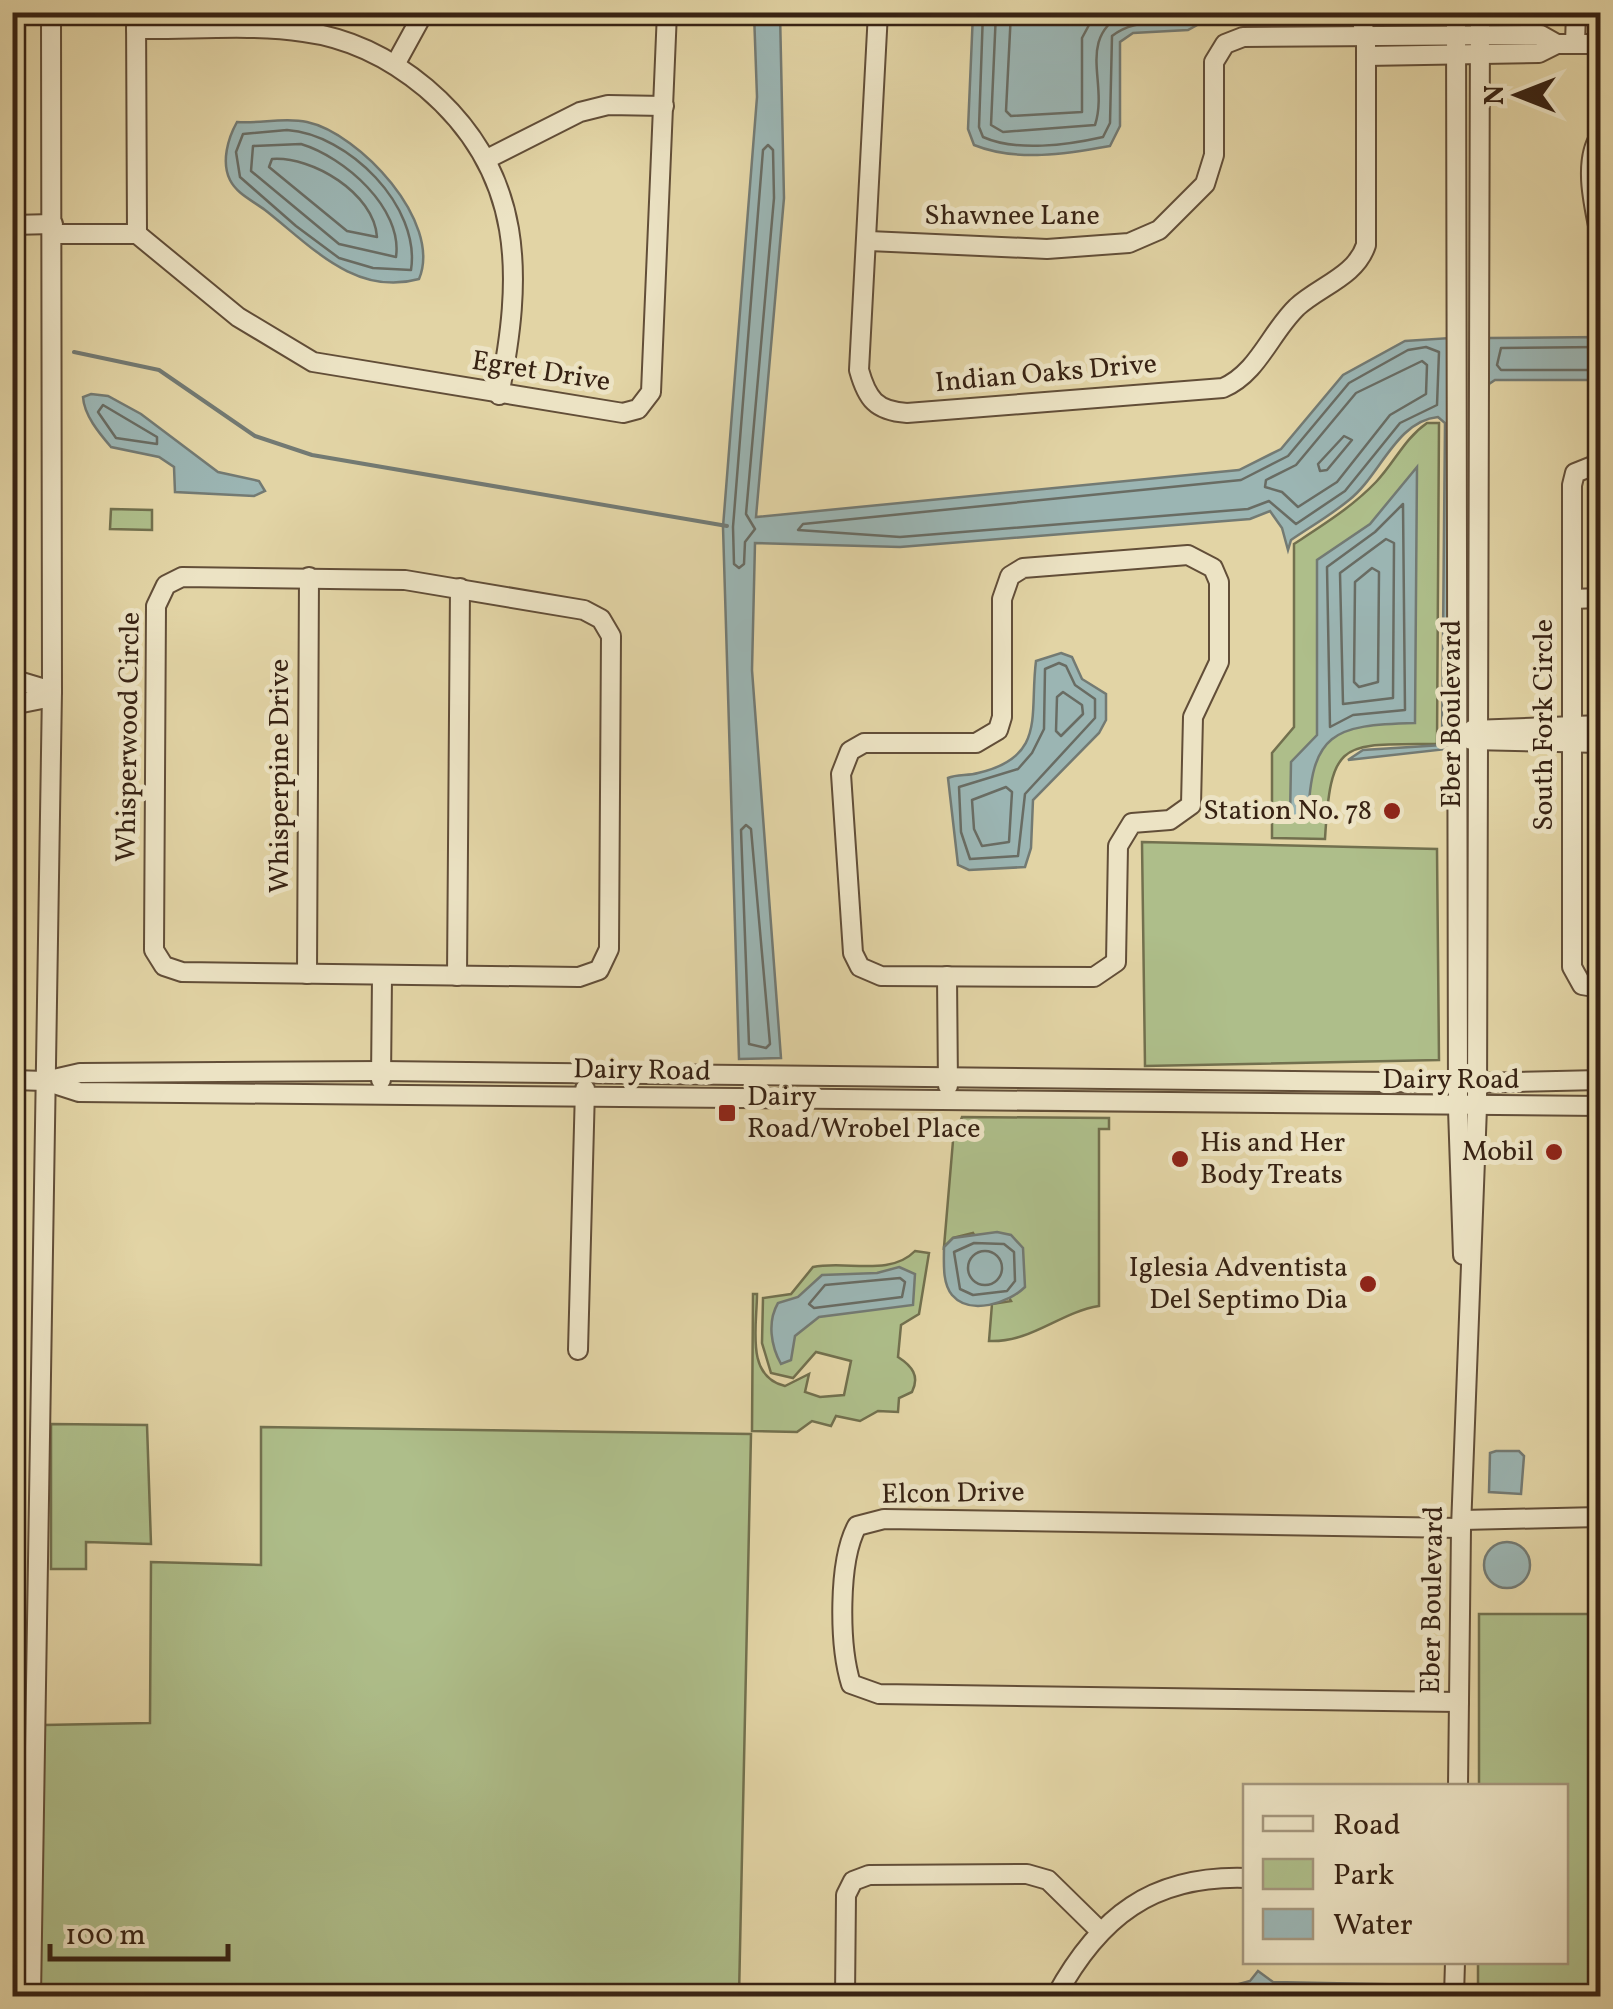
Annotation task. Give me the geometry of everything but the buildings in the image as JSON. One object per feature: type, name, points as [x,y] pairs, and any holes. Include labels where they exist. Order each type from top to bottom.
[{"type":"street","points":[[31,1996],[52,691],[51,12]]},
{"type":"street","points":[[396,63],[424,12]]},
{"type":"street","name":"Egret Drive","points":[[137,234],[238,317],[313,362],[623,413],[638,409],[651,392],[667,12]]},
{"type":"street","name":"Indian Oaks Drive","points":[[878,12],[870,241],[860,370],[866,395],[884,411],[1223,388],[1251,369],[1270,335],[1296,308],[1361,261],[1366,245],[1366,47],[1360,12]]},
{"type":"street","name":"Eber Boulevard","points":[[1456,12],[1456,737],[1468,1083]]},
{"type":"street","name":"Eber Boulevard","points":[[1458,1784],[1468,1083],[1479,734],[1480,12]]},
{"type":"street","points":[[1566,43],[1576,12]]},
{"type":"street","points":[[12,224],[137,234],[136,21],[277,21],[355,44],[396,63],[450,108],[487,159],[512,232],[512,334],[500,395]]},
{"type":"street","points":[[1401,47],[1480,34],[1541,35],[1566,43],[1600,44]]},
{"type":"street","name":"Shawnee Lane","points":[[870,241],[1047,249],[1129,243],[1159,230],[1205,184],[1214,155],[1214,62],[1225,44],[1242,37],[1366,47]]},
{"type":"street","points":[[1366,47],[1480,56],[1539,53],[1566,43]]},
{"type":"street","points":[[487,159],[580,112],[608,105],[664,106]]},
{"type":"street","points":[[1600,136],[1594,146],[1592,201],[1600,235]]},
{"type":"street","name":"South Fork Circle","points":[[1600,463],[1574,473],[1570,734],[1572,967],[1582,985],[1600,988]]},
{"type":"street","points":[[1188,556],[1201,559],[1213,568],[1218,582],[1219,662],[1193,716],[1191,805],[1170,820],[1144,820],[1122,832],[1118,846],[1116,962],[1094,977],[947,976],[871,974],[860,967],[853,953],[844,761],[864,743],[976,742],[998,730],[1002,717],[1002,599],[1010,576],[1023,568],[1188,556]]},
{"type":"street","name":"Whisperwood Circle","points":[[182,576],[308,578],[405,580],[584,610],[602,619],[611,636],[609,949],[599,970],[579,977],[382,976],[182,972],[164,966],[154,950],[156,606],[166,585],[182,576]]},
{"type":"street","name":"Whisperpine Drive","points":[[307,974],[308,578]]},
{"type":"street","points":[[457,976],[460,588]]},
{"type":"street","points":[[1572,598],[1600,598]]},
{"type":"street","points":[[12,679],[52,691]]},
{"type":"street","points":[[12,704],[42,699],[52,691]]},
{"type":"street","points":[[1456,737],[1570,734],[1600,725]]},
{"type":"street","points":[[1570,734],[1600,743]]},
{"type":"street","points":[[380,1096],[382,976]]},
{"type":"street","points":[[947,976],[948,1102]]},
{"type":"street","name":"Dairy Road","points":[[12,1080],[44,1081],[80,1074],[381,1071],[1468,1083],[1600,1080]]},
{"type":"street","points":[[578,1350],[585,1073]]},
{"type":"street","name":"Dairy Road","points":[[44,1081],[78,1092],[1468,1108],[1600,1106]]},
{"type":"street","name":"Elcon Drive","points":[[1459,1702],[879,1694],[851,1684],[844,1642],[846,1546],[856,1526],[884,1518],[1462,1524]]},
{"type":"street","points":[[1462,1524],[1600,1518]]},
{"type":"street","points":[[12,1769],[33,1770]]},
{"type":"street","points":[[845,1996],[846,1895],[853,1881],[870,1876],[1027,1874],[1048,1880],[1100,1930]]},
{"type":"street","points":[[1056,1996],[1100,1930],[1134,1903],[1176,1884],[1243,1878]]},
{"type":"street","points":[[1454,1996],[1455,1964]]},
{"type":"green space","points":[[1427,423],[1439,423],[1437,744],[1380,745],[1348,754],[1338,764],[1332,781],[1325,839],[1272,838],[1272,753],[1294,727],[1294,544],[1367,491]]},
{"type":"green space","points":[[111,509],[152,510],[152,530],[110,529]]},
{"type":"green space","points":[[1142,842],[1437,849],[1439,1060],[1145,1066]]},
{"type":"green space","points":[[962,1117],[1109,1118],[1109,1129],[1099,1129],[1099,1306],[1018,1337],[989,1341],[992,1304],[1011,1301],[973,1233],[953,1238],[944,1247],[953,1141]]},
{"type":"green space","points":[[915,1251],[929,1253],[919,1314],[901,1325],[898,1357],[911,1368],[915,1381],[912,1392],[899,1398],[898,1412],[878,1411],[860,1421],[836,1416],[831,1426],[812,1421],[797,1432],[752,1431],[753,1294],[757,1294],[756,1349],[764,1372],[772,1381],[785,1386],[809,1374],[805,1392],[820,1397],[844,1395],[851,1361],[816,1352],[793,1378],[771,1373],[762,1343],[763,1298],[791,1294],[813,1267],[880,1266],[905,1259]]},
{"type":"green space","points":[[51,1424],[147,1425],[151,1544],[86,1542],[86,1569],[51,1569]]},
{"type":"green space","points":[[261,1427],[751,1434],[739,1996],[40,1996],[44,1725],[150,1723],[151,1562],[261,1565]]},
{"type":"green space","points":[[1479,1614],[1600,1614],[1600,1996],[1478,1996],[1478,1964],[1568,1964],[1568,1784],[1479,1784]]},
{"type":"water","points":[[973,12],[1219,13],[1188,30],[1133,33],[1120,42],[1120,126],[1110,146],[1024,155],[974,145],[968,129]]},
{"type":"water","points":[[754,13],[780,13],[784,198],[756,517],[1239,470],[1281,449],[1343,375],[1405,341],[1450,338],[1447,749],[1348,760],[1363,750],[1442,745],[1445,423],[1438,417],[1411,428],[1360,490],[1291,540],[1288,550],[1282,528],[1270,511],[1250,519],[900,547],[755,543],[752,670],[781,1058],[739,1059],[723,527],[757,97]]},
{"type":"water","points":[[237,122],[307,122],[350,143],[372,161],[408,207],[419,232],[423,256],[419,279],[396,283],[354,274],[317,252],[241,193],[230,180],[226,166],[228,143]]},
{"type":"water","points":[[1600,337],[1600,380],[1495,380],[1489,384],[1487,398],[1487,338]]},
{"type":"water","points":[[108,396],[141,414],[218,472],[259,481],[265,491],[254,496],[175,492],[174,467],[159,457],[111,447],[86,410],[83,397]]},
{"type":"water","points":[[1417,467],[1415,723],[1364,727],[1332,739],[1314,768],[1308,820],[1290,819],[1291,762],[1317,735],[1317,560],[1370,524]]},
{"type":"water","points":[[1061,653],[1072,657],[1082,679],[1106,694],[1106,720],[1099,733],[1033,800],[1031,848],[1025,867],[969,870],[958,865],[948,778],[1000,766],[1025,745],[1033,716],[1036,661]]},
{"type":"water","points":[[997,1232],[1011,1235],[1023,1248],[1025,1287],[989,1305],[960,1301],[947,1285],[944,1247],[953,1238]]},
{"type":"water","points":[[899,1267],[915,1274],[913,1305],[819,1317],[795,1336],[791,1360],[781,1364],[772,1334],[772,1318],[778,1303],[798,1297],[822,1275],[877,1273]]},
{"type":"water","points":[[1519,1451],[1524,1456],[1521,1494],[1489,1492],[1490,1453]]},
{"type":"water","points":[[1507,1542],[1523,1549],[1530,1565],[1523,1581],[1507,1588],[1491,1581],[1484,1565],[1491,1549]]},
{"type":"water","points":[[1258,1971],[1273,1982],[1427,1985],[1428,1996],[1195,1996],[1250,1981]]},
{"type":"waterway","points":[[74,352],[159,370],[255,436],[312,455],[727,526]]},
{"type":"place","name":"Station No. 78","points":[[1392,811]]},
{"type":"place","name":"Dairy Road/Wrobel Place","points":[[727,1113]]},
{"type":"place","name":"Mobil","points":[[1554,1152]]},
{"type":"place","name":"His and Her Body Treats","points":[[1180,1159]]},
{"type":"place","name":"Iglesia Adventista Del Septimo Dia","points":[[1368,1284]]}]
